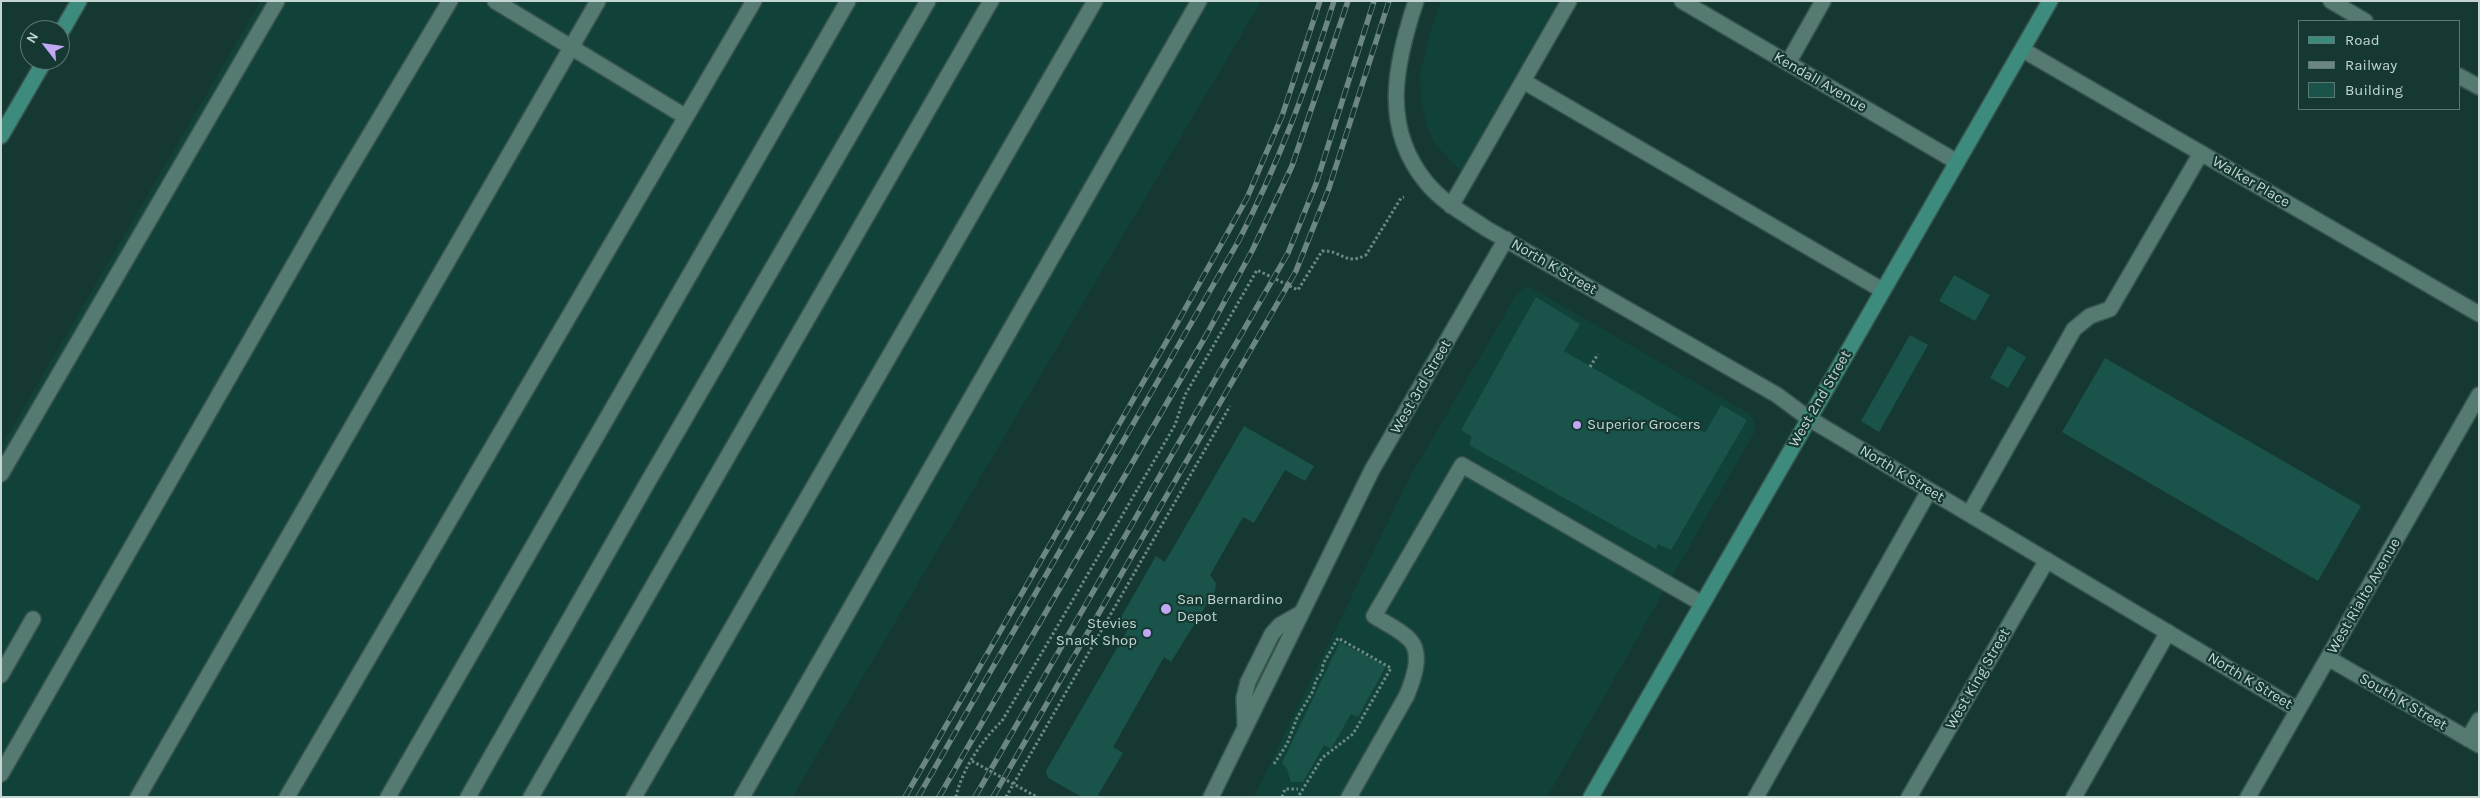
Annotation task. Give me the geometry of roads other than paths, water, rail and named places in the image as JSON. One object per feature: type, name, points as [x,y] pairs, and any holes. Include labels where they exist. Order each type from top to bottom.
[{"type":"main road","points":[[68,20],[79,1]]},
{"type":"main road","name":"West 2nd Street","points":[[1591,797],[1701,603],[2050,1]]},
{"type":"main road","points":[[1,136],[39,70]]},
{"type":"street","points":[[1,474],[277,1]]},
{"type":"street","points":[[1,774],[335,194],[450,1]]},
{"type":"street","points":[[495,1],[686,117]]},
{"type":"street","points":[[138,797],[598,1]]},
{"type":"street","points":[[287,797],[754,1]]},
{"type":"street","points":[[388,797],[848,1]]},
{"type":"street","points":[[468,797],[649,480],[928,1]]},
{"type":"street","points":[[531,797],[991,1]]},
{"type":"street","points":[[634,797],[1095,1]]},
{"type":"street","points":[[742,797],[1199,1]]},
{"type":"street","points":[[1416,1],[1403,40],[1396,73],[1399,131],[1405,152],[1427,183],[1451,206],[1506,239]]},
{"type":"street","points":[[1451,206],[1569,1]]},
{"type":"street","name":"Kendall Avenue","points":[[1682,1],[1957,162]]},
{"type":"street","points":[[1788,63],[1823,1]]},
{"type":"street","points":[[2331,1],[2363,20]]},
{"type":"street","name":"Walker Place","points":[[2023,50],[2479,314]]},
{"type":"street","points":[[2460,77],[2479,87]]},
{"type":"street","points":[[1523,81],[1882,290]]},
{"type":"street","points":[[1969,514],[2074,330],[2090,316],[2110,309],[2201,153]]},
{"type":"street","name":"North K Street","points":[[1506,239],[1777,395],[1808,418],[2298,710]]},
{"type":"street","name":"West 3rd Street","points":[[1211,797],[1372,470],[1506,239]]},
{"type":"street","name":"West Rialto Avenue","points":[[2248,797],[2479,395]]},
{"type":"street","points":[[1349,797],[1407,695],[1414,678],[1416,656],[1411,640],[1374,616],[1462,465],[1701,603]]},
{"type":"street","points":[[1756,797],[1929,491]]},
{"type":"street","name":"West King Street","points":[[1909,797],[2046,560]]},
{"type":"street","points":[[1,675],[33,619]]},
{"type":"street","points":[[2074,797],[2168,632]]},
{"type":"street","name":"South K Street","points":[[2328,658],[2473,742]]},
{"type":"street","points":[[2473,742],[2479,720]]},
{"type":"railway","points":[[905,797],[1247,198],[1282,116],[1320,1]]},
{"type":"railway","points":[[918,797],[1238,242],[1291,124],[1334,1]]},
{"type":"railway","points":[[939,797],[1208,332],[1253,249],[1292,166],[1348,1]]},
{"type":"railway","points":[[975,797],[1288,253],[1316,184],[1374,1]]},
{"type":"railway","points":[[993,797],[1296,271],[1329,188],[1389,1]]},
{"type":"place","name":"Superior Grocers","points":[[1577,425]]},
{"type":"place","name":"San Bernardino Depot","points":[[1166,609]]},
{"type":"place","name":"Stevies Snack Shop","points":[[1147,633]]}]
